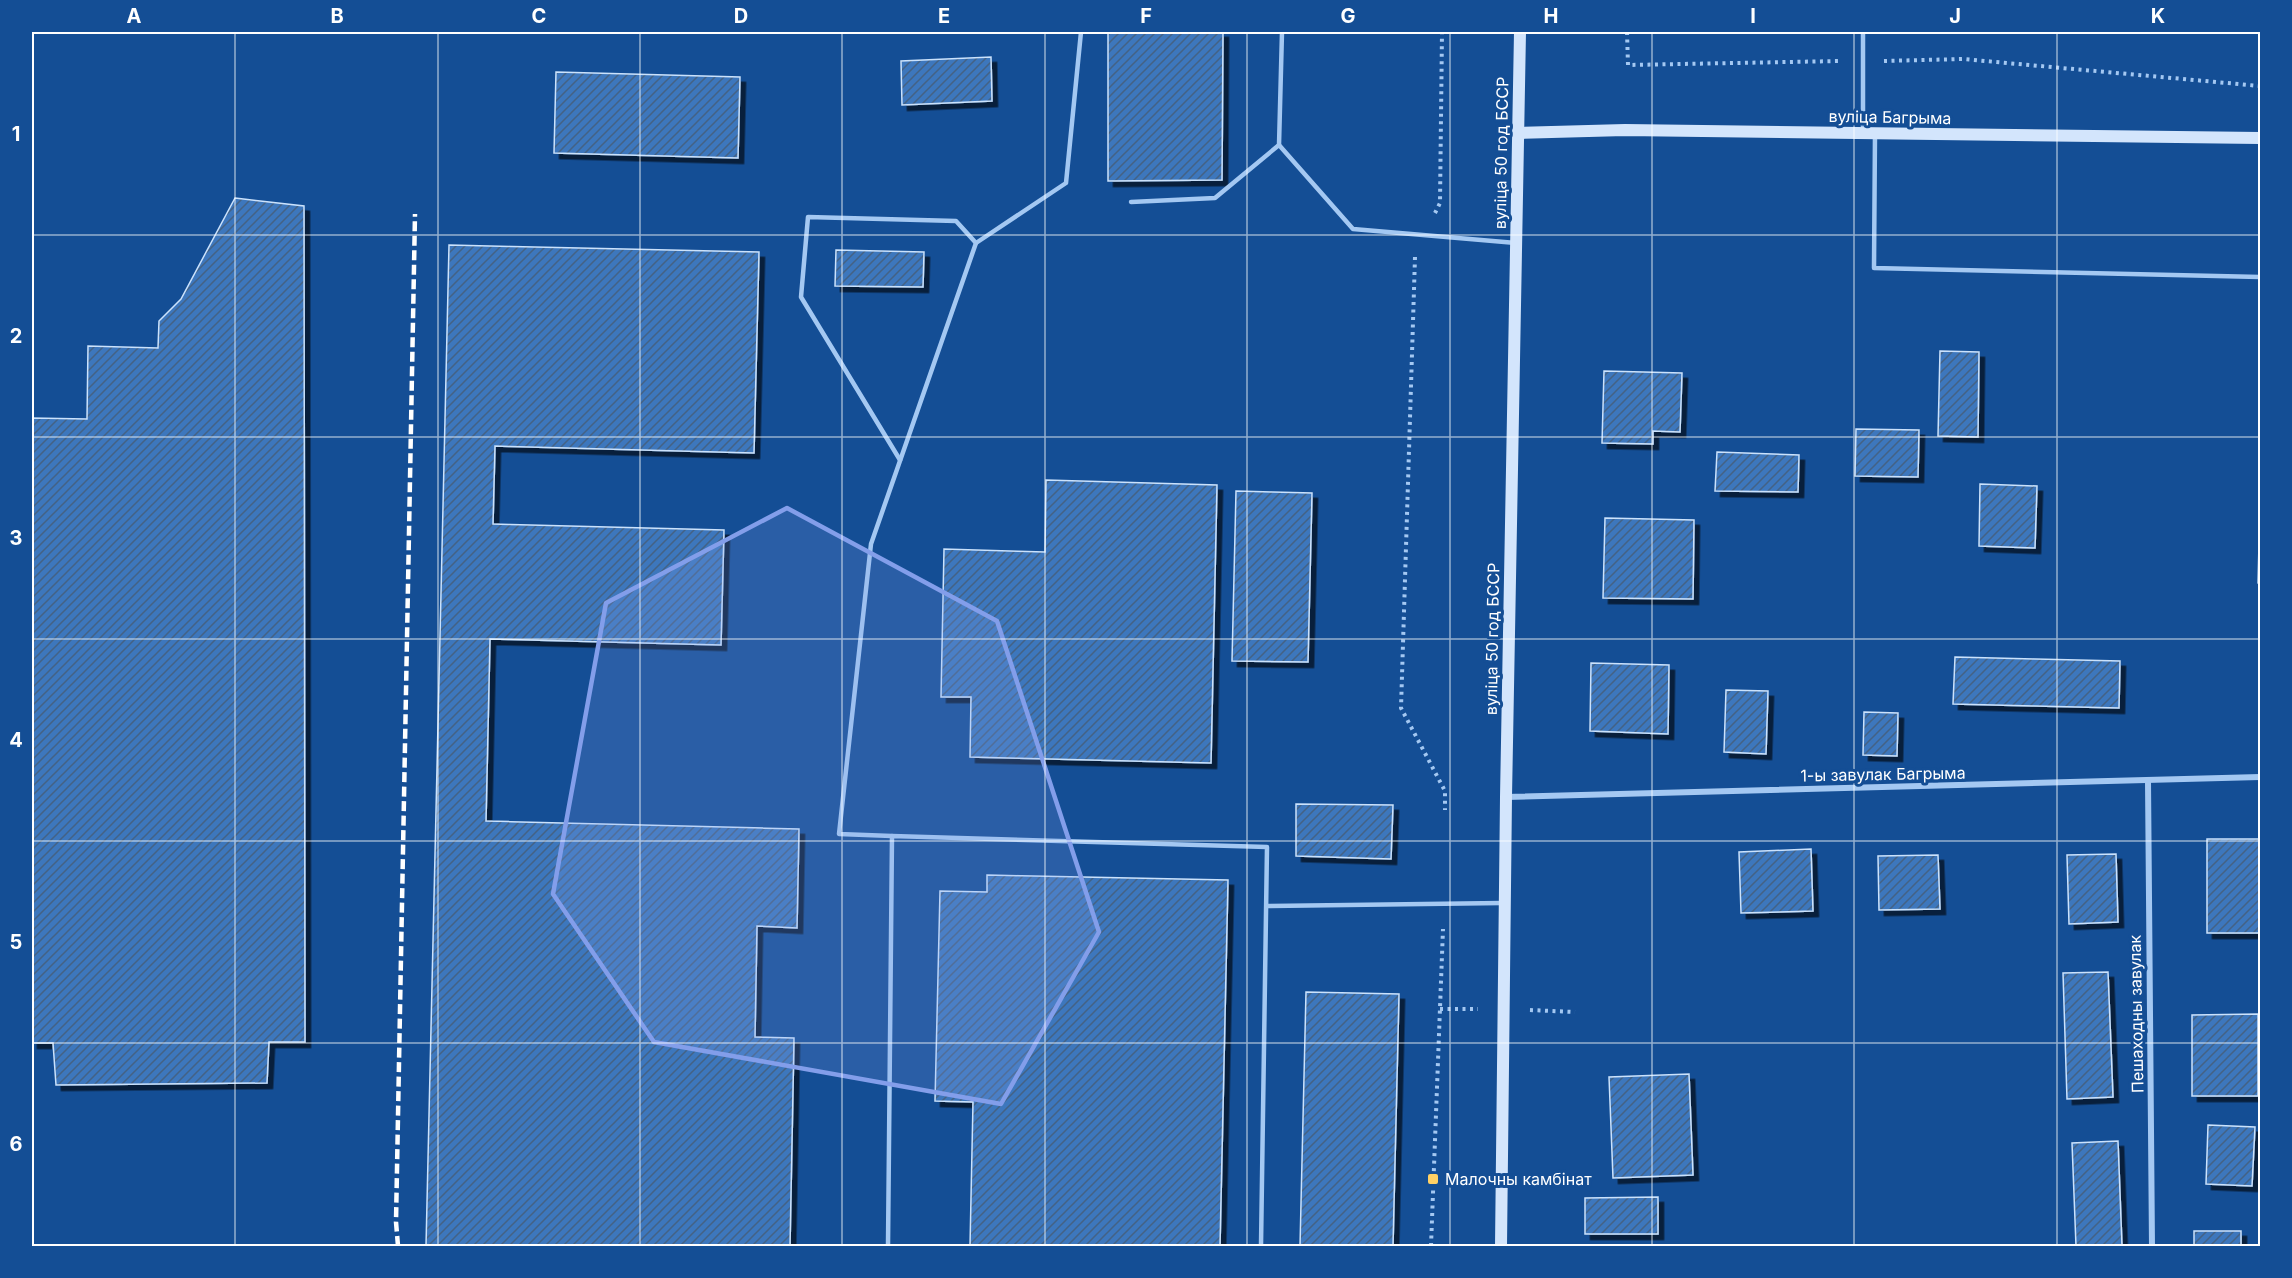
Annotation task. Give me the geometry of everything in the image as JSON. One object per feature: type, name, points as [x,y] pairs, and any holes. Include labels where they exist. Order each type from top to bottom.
[{"type":"main road","name":"вуліца 50 год БССР","points":[[1501,1246],[1506,797],[1520,32]]},
{"type":"main road","name":"вуліца Багрыма","points":[[1518,133],[1625,130],[2260,138]]},
{"type":"street","name":"1-ы завулак Багрыма","points":[[1506,797],[2260,777]]},
{"type":"street","name":"Пешаходны завулак","points":[[2148,781],[2152,1246]]},
{"type":"lane","points":[[1082,32],[1066,183],[976,243],[871,544],[839,834],[1267,847],[1268,906],[1261,1246]]},
{"type":"lane","points":[[1282,32],[1279,145],[1353,229],[1516,243]]},
{"type":"lane","points":[[1863,32],[1874,268],[2260,277]]},
{"type":"lane","points":[[1131,202],[1215,198],[1279,145]]},
{"type":"lane","points":[[900,460],[801,297],[808,217],[956,220],[976,243]]},
{"type":"lane","points":[[888,1246],[892,836]]},
{"type":"lane","points":[[1268,906],[1505,902]]},
{"type":"path","points":[[1442,32],[1440,203],[1415,255],[1401,708],[1445,791],[1445,810]]},
{"type":"path","points":[[1627,32],[1628,65],[1963,59],[2260,86]]},
{"type":"path","points":[[1431,1246],[1443,929]]},
{"type":"highlighted area","points":[[787,508],[997,621],[1099,932],[1001,1104],[654,1042],[553,894],[606,603]]},
{"type":"building","points":[[1108,32],[1223,32],[1222,180],[1108,181]]},
{"type":"building","points":[[991,57],[992,101],[902,105],[901,61]]},
{"type":"building","points":[[556,72],[740,77],[738,158],[554,153]]},
{"type":"building","points":[[235,198],[304,206],[305,1042],[269,1042],[267,1083],[56,1085],[53,1043],[32,1043],[32,418],[87,419],[88,346],[158,348],[159,321],[181,299]]},
{"type":"building","points":[[449,245],[759,252],[754,453],[495,446],[493,524],[724,530],[721,645],[490,639],[486,821],[799,829],[797,928],[757,926],[755,1037],[794,1038],[790,1246],[426,1246]]},
{"type":"building","points":[[836,250],[924,252],[923,287],[835,286]]},
{"type":"building","points":[[1940,351],[1979,352],[1978,437],[1938,436]]},
{"type":"building","points":[[1604,371],[1682,373],[1680,432],[1653,431],[1653,444],[1602,443]]},
{"type":"building","points":[[1856,429],[1919,430],[1918,477],[1855,476]]},
{"type":"building","points":[[1717,452],[1799,455],[1798,492],[1715,491]]},
{"type":"building","points":[[1046,480],[1217,485],[1211,763],[970,757],[971,697],[941,697],[944,549],[1045,552]]},
{"type":"building","points":[[1980,484],[2037,486],[2035,548],[1979,546]]},
{"type":"building","points":[[1236,491],[1312,493],[1308,662],[1232,661]]},
{"type":"building","points":[[2260,504],[2260,584],[2258,583]]},
{"type":"building","points":[[1605,518],[1694,520],[1693,599],[1603,598]]},
{"type":"building","points":[[1955,657],[2120,661],[2119,708],[1953,704]]},
{"type":"building","points":[[1591,663],[1669,665],[1668,734],[1590,731]]},
{"type":"building","points":[[1726,690],[1768,691],[1766,754],[1724,752]]},
{"type":"building","points":[[1864,712],[1898,713],[1897,756],[1863,755]]},
{"type":"building","points":[[1296,804],[1393,805],[1391,859],[1296,856]]},
{"type":"building","points":[[2207,839],[2260,839],[2260,933],[2207,933]]},
{"type":"building","points":[[1811,849],[1813,911],[1741,913],[1739,852]]},
{"type":"building","points":[[2116,854],[2118,922],[2069,924],[2067,855]]},
{"type":"building","points":[[1938,855],[1940,909],[1879,910],[1878,856]]},
{"type":"building","points":[[987,875],[1228,880],[1220,1246],[970,1246],[973,1102],[935,1101],[940,891],[987,892]]},
{"type":"building","points":[[2108,972],[2113,1097],[2067,1099],[2063,973]]},
{"type":"building","points":[[1306,992],[1399,994],[1393,1246],[1300,1246]]},
{"type":"building","points":[[2258,1014],[2258,1096],[2192,1096],[2192,1015]]},
{"type":"building","points":[[1689,1074],[1693,1175],[1613,1178],[1609,1077]]},
{"type":"building","points":[[2208,1125],[2255,1127],[2252,1186],[2206,1184]]},
{"type":"building","points":[[2118,1141],[2122,1246],[2076,1246],[2072,1143]]},
{"type":"building","points":[[1658,1197],[1658,1234],[1585,1234],[1585,1198]]},
{"type":"building","points":[[2194,1231],[2241,1231],[2241,1246],[2194,1246]]},
{"type":"railway","points":[[398,1246],[396,1222],[415,214]]},
{"type":"place","name":"Малочны камбінат","points":[[1433,1179]]}]
